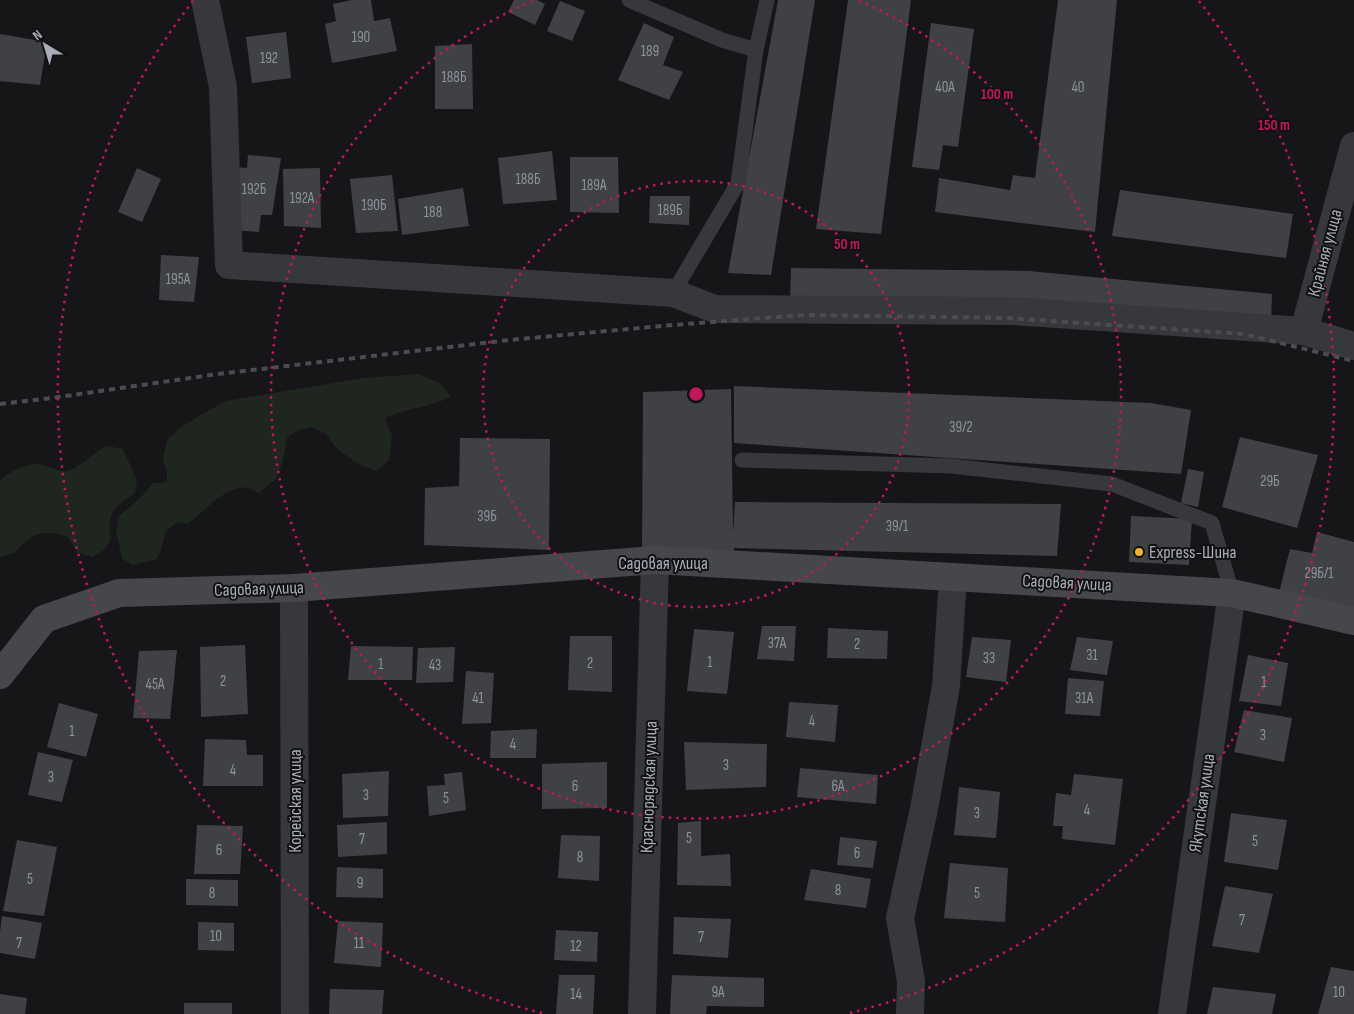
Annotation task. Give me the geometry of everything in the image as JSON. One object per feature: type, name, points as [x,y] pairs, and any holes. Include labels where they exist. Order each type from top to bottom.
[{"type":"street","points":[[205,0],[223,87],[229,265],[673,293],[715,309],[1011,311],[1304,331],[1354,346]]},
{"type":"street","name":"Крайняя улица","points":[[1304,331],[1354,146]]},
{"type":"street","name":"Садовая улица","points":[[0,675],[44,619],[119,593],[294,588],[655,560],[1232,593],[1354,621]]},
{"type":"street","name":"Краснорядская улица","points":[[642,1014],[655,560]]},
{"type":"street","points":[[910,1014],[911,982],[900,918],[924,809],[946,686],[953,577]]},
{"type":"street","name":"Корейская улица","points":[[294,588],[295,1014]]},
{"type":"street","name":"Якутская улица","points":[[1172,1014],[1232,593]]},
{"type":"lane","points":[[629,0],[722,40],[756,50]]},
{"type":"lane","points":[[673,293],[738,183],[756,50],[767,0]]},
{"type":"lane","points":[[742,460],[952,466],[1112,484],[1212,523],[1232,593]]},
{"type":"shaded area","points":[[419,374],[441,384],[451,397],[385,418],[392,436],[389,460],[377,471],[356,463],[335,447],[326,434],[312,427],[298,430],[287,438],[283,460],[276,479],[259,493],[248,488],[232,490],[216,500],[188,524],[178,522],[166,531],[157,559],[132,565],[122,558],[116,531],[119,516],[140,498],[153,483],[167,482],[167,472],[163,459],[167,440],[180,428],[197,417],[226,401],[364,378]]},
{"type":"shaded area","points":[[108,446],[123,449],[137,481],[135,493],[122,502],[113,512],[110,523],[111,540],[104,550],[92,557],[78,553],[67,536],[44,533],[38,534],[26,541],[15,553],[0,557],[0,480],[18,469],[33,464],[62,471],[71,470],[102,448]]},
{"type":"building","points":[[352,0],[371,0],[374,21],[390,18],[397,51],[332,63],[325,24],[336,21],[333,4]]},
{"type":"building","points":[[514,0],[537,0],[545,4],[535,25],[508,12]]},
{"type":"building","points":[[778,0],[815,0],[771,275],[728,273]]},
{"type":"building","points":[[848,0],[911,0],[881,234],[816,229]]},
{"type":"building","points":[[1058,0],[1117,0],[1095,232],[935,212],[939,178],[1010,190],[1013,175],[1035,178]]},
{"type":"building","points":[[560,1],[585,11],[572,41],[547,31]]},
{"type":"building","points":[[644,23],[674,37],[663,65],[683,72],[669,100],[618,80]]},
{"type":"building","points":[[931,23],[974,29],[958,147],[943,145],[939,170],[912,167]]},
{"type":"building","points":[[286,32],[291,78],[252,83],[246,37]]},
{"type":"building","points":[[0,34],[47,42],[40,85],[0,81]]},
{"type":"building","points":[[472,44],[473,109],[435,109],[435,46]]},
{"type":"building","points":[[552,151],[557,200],[503,204],[498,158]]},
{"type":"building","points":[[248,155],[281,158],[272,215],[261,215],[259,232],[233,230],[234,167],[247,168]]},
{"type":"building","points":[[570,157],[618,157],[619,213],[570,212]]},
{"type":"building","points":[[137,168],[161,179],[142,222],[118,212]]},
{"type":"building","points":[[320,168],[321,228],[284,226],[283,169]]},
{"type":"building","points":[[392,175],[398,231],[356,233],[350,179]]},
{"type":"building","points":[[463,188],[469,226],[402,235],[398,199]]},
{"type":"building","points":[[1120,190],[1293,214],[1286,258],[1112,236]]},
{"type":"building","points":[[650,196],[690,196],[689,225],[649,223]]},
{"type":"building","points":[[161,255],[199,257],[194,302],[159,300]]},
{"type":"building","points":[[791,268],[1029,271],[1272,294],[1271,322],[790,302]]},
{"type":"building","points":[[734,386],[1151,403],[1191,410],[1181,474],[734,443]]},
{"type":"building","points":[[731,389],[733,533],[735,502],[1061,504],[1057,556],[734,548],[734,554],[642,552],[643,392]]},
{"type":"building","points":[[1240,437],[1318,455],[1297,528],[1222,507]]},
{"type":"building","points":[[460,438],[550,439],[549,550],[424,545],[425,488],[459,486]]},
{"type":"building","points":[[1188,469],[1204,472],[1198,507],[1181,503]]},
{"type":"building","points":[[1131,516],[1192,519],[1189,565],[1129,562]]},
{"type":"building","points":[[1317,532],[1354,542],[1354,608],[1279,593],[1290,549],[1312,553]]},
{"type":"building","points":[[762,626],[796,626],[794,661],[757,659]]},
{"type":"building","points":[[828,628],[888,631],[887,659],[827,658]]},
{"type":"building","points":[[694,629],[734,632],[727,694],[687,691]]},
{"type":"building","points":[[570,636],[612,636],[612,692],[568,690]]},
{"type":"building","points":[[972,637],[1011,640],[1006,682],[966,677]]},
{"type":"building","points":[[1077,637],[1113,641],[1107,675],[1070,670]]},
{"type":"building","points":[[245,645],[248,714],[201,717],[200,647]]},
{"type":"building","points":[[351,646],[413,647],[412,680],[348,680]]},
{"type":"building","points":[[455,647],[453,682],[416,683],[418,648]]},
{"type":"building","points":[[177,650],[170,719],[133,718],[139,651]]},
{"type":"building","points":[[1248,655],[1288,663],[1281,706],[1239,701]]},
{"type":"building","points":[[466,671],[494,673],[491,723],[462,724]]},
{"type":"building","points":[[1068,678],[1104,681],[1100,716],[1065,714]]},
{"type":"building","points":[[789,702],[838,705],[835,742],[786,737]]},
{"type":"building","points":[[59,703],[98,714],[86,757],[47,747]]},
{"type":"building","points":[[1244,710],[1292,718],[1284,762],[1234,752]]},
{"type":"building","points":[[537,729],[536,758],[490,758],[491,731]]},
{"type":"building","points":[[205,739],[246,740],[247,755],[263,755],[263,786],[203,786]]},
{"type":"building","points":[[684,742],[767,744],[766,787],[686,790]]},
{"type":"building","points":[[38,752],[73,760],[62,802],[28,795]]},
{"type":"building","points":[[607,762],[607,808],[542,809],[542,764]]},
{"type":"building","points":[[800,768],[878,775],[876,804],[797,797]]},
{"type":"building","points":[[389,771],[388,816],[343,818],[342,774]]},
{"type":"building","points":[[462,772],[466,810],[429,816],[427,786],[445,785],[444,774]]},
{"type":"building","points":[[1074,774],[1123,779],[1115,845],[1062,839],[1063,826],[1053,826],[1056,793],[1071,795]]},
{"type":"building","points":[[959,787],[1000,792],[996,838],[954,835]]},
{"type":"building","points":[[1231,813],[1287,820],[1278,870],[1224,862]]},
{"type":"building","points":[[701,821],[701,856],[730,854],[731,886],[677,885],[678,823]]},
{"type":"building","points":[[387,822],[387,854],[338,857],[337,825]]},
{"type":"building","points":[[197,825],[243,826],[240,874],[194,874]]},
{"type":"building","points":[[561,835],[600,836],[599,881],[558,878]]},
{"type":"building","points":[[840,837],[877,841],[873,868],[837,865]]},
{"type":"building","points":[[17,840],[57,847],[44,916],[3,911]]},
{"type":"building","points":[[950,863],[1008,868],[1005,922],[944,918]]},
{"type":"building","points":[[337,867],[383,869],[383,898],[336,897]]},
{"type":"building","points":[[811,869],[871,879],[866,908],[804,900]]},
{"type":"building","points":[[186,879],[238,880],[238,906],[186,905]]},
{"type":"building","points":[[1225,886],[1273,894],[1259,953],[1212,946]]},
{"type":"building","points":[[2,916],[42,923],[35,959],[0,953]]},
{"type":"building","points":[[674,917],[731,919],[728,958],[673,954]]},
{"type":"building","points":[[338,921],[383,923],[381,967],[334,963]]},
{"type":"building","points":[[198,922],[234,923],[234,951],[198,950]]},
{"type":"building","points":[[556,930],[598,932],[597,962],[554,960]]},
{"type":"building","points":[[1331,967],[1354,971],[1354,1014],[1318,1014]]},
{"type":"building","points":[[559,975],[595,975],[593,1014],[556,1014]]},
{"type":"building","points":[[672,975],[764,978],[764,1007],[707,1006],[706,1014],[670,1014]]},
{"type":"building","points":[[1213,987],[1276,994],[1272,1014],[1207,1014]]},
{"type":"building","points":[[330,989],[384,990],[382,1014],[329,1014]]},
{"type":"building","points":[[0,994],[27,998],[25,1014],[0,1014]]},
{"type":"building","points":[[184,1003],[232,1003],[232,1014],[184,1014]]},
{"type":"railway","points":[[0,404],[218,374],[509,340],[804,315],[1007,318],[1244,334],[1354,361]]},
{"type":"place","name":"Express-Шина","points":[[1139,552]]}]
